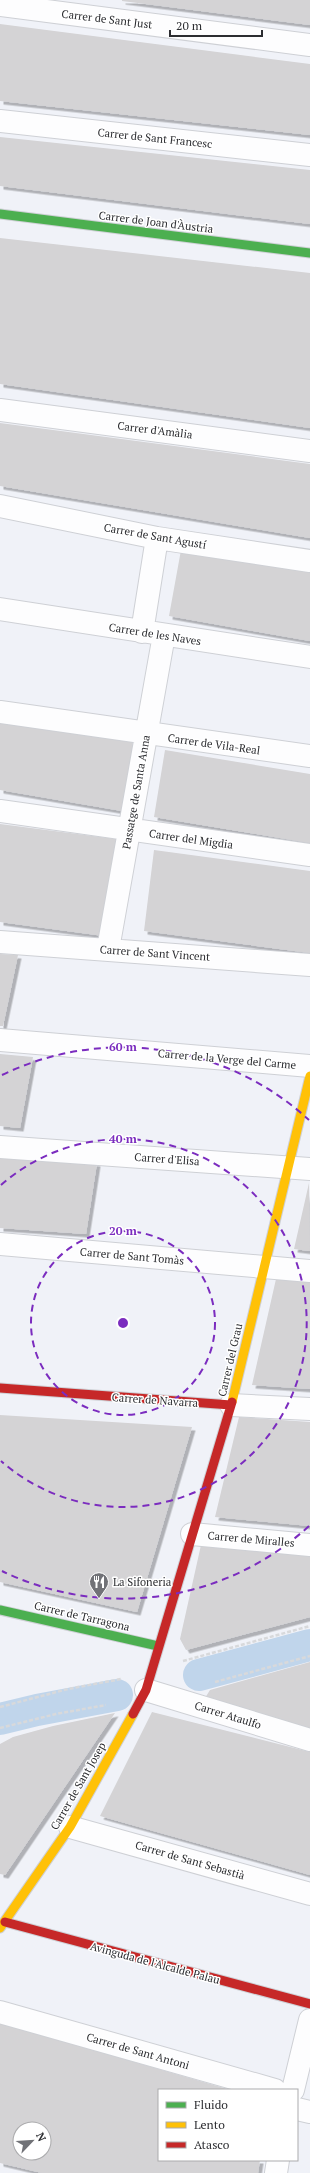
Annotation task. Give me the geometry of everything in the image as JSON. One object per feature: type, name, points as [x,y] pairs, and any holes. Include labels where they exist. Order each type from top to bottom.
[{"type":"street","name":"Carrer de Sant Just","points":[[0,5],[310,45]]},
{"type":"street","name":"Carrer de Sant Francesc","points":[[0,121],[310,155]]},
{"type":"street","name":"Carrer de Joan d'Àustria","points":[[0,214],[310,253]]},
{"type":"street","name":"Carrer d'Amàlia","points":[[0,410],[310,451]]},
{"type":"street","name":"Carrer de Sant Agustí","points":[[0,506],[157,538],[310,561]]},
{"type":"street","points":[[142,632],[157,538]]},
{"type":"street","name":"Carrer de les Naves","points":[[0,609],[164,636],[310,657]]},
{"type":"street","name":"Passatge de Santa Anna","points":[[108,949],[164,636]]},
{"type":"street","name":"Carrer de Vila-Real","points":[[0,712],[146,734],[310,756]]},
{"type":"street","name":"Carrer del Migdia","points":[[0,812],[310,855]]},
{"type":"street","name":"Carrer de Sant Vincent","points":[[0,942],[310,965]]},
{"type":"street","name":"Carrer de la Verge del Carme","points":[[0,1040],[310,1066]]},
{"type":"street","name":"Carrer del Grau","points":[[158,1646],[231,1405],[310,1076]]},
{"type":"street","name":"Carrer d'Elisa","points":[[0,1147],[310,1169]]},
{"type":"street","name":"Carrer de Sant Tomàs","points":[[0,1244],[310,1271]]},
{"type":"street","name":"Carrer de Navarra","points":[[0,1388],[231,1405],[310,1409]]},
{"type":"street","name":"Carrer de Miralles","points":[[192,1534],[310,1545]]},
{"type":"street","name":"Carrer de Tarragona","points":[[0,1610],[158,1646]]},
{"type":"street","name":"Carrer de Sant Josep","points":[[2,1924],[70,1827],[146,1688],[158,1646]]},
{"type":"street","name":"Carrer Ataulfo","points":[[146,1688],[310,1740]]},
{"type":"street","name":"Carrer de Sant Sebastià","points":[[70,1827],[310,1894]]},
{"type":"street","name":"Avinguda de l'Alcalde Palau","points":[[2,1924],[310,2004]]},
{"type":"street","name":"Carrer de Sant Antoni","points":[[0,2012],[272,2089]]},
{"type":"street","points":[[293,2089],[310,2020]]},
{"type":"street","points":[[298,2109],[310,2112]]},
{"type":"street","points":[[276,2173],[278,2161]]},
{"type":"path","points":[[0,1728],[56,1714],[146,1688],[190,1659],[310,1626]]},
{"type":"path","points":[[213,1682],[310,1656]]},
{"type":"path","points":[[0,1707],[68,1689],[146,1688]]},
{"type":"building","points":[[310,0],[310,25],[122,1]]},
{"type":"building","points":[[0,24],[310,64],[310,135],[0,101]]},
{"type":"building","points":[[0,137],[310,170],[310,224],[0,186]]},
{"type":"building","points":[[0,238],[310,273],[310,428],[0,384]]},
{"type":"building","points":[[0,423],[310,464],[310,538],[0,486]]},
{"type":"building","points":[[181,550],[310,572],[310,641],[169,616]]},
{"type":"building","points":[[0,720],[133,742],[122,811],[0,790]]},
{"type":"building","points":[[165,750],[310,774],[310,843],[154,817]]},
{"type":"building","points":[[0,824],[116,839],[104,936],[0,922]]},
{"type":"building","points":[[154,850],[310,871],[310,953],[144,931]]},
{"type":"building","points":[[0,954],[18,955],[3,1026],[0,1026]]},
{"type":"building","points":[[0,1054],[33,1057],[20,1128],[0,1126]]},
{"type":"building","points":[[0,1154],[97,1163],[86,1234],[0,1228]]},
{"type":"building","points":[[309,1183],[310,1251],[294,1249]]},
{"type":"building","points":[[276,1279],[310,1281],[310,1389],[252,1385]]},
{"type":"building","points":[[0,1415],[192,1427],[137,1612],[0,1582]]},
{"type":"building","points":[[239,1417],[310,1422],[310,1526],[215,1517]]},
{"type":"building","points":[[201,1545],[310,1555],[310,1617],[186,1650],[180,1639]]},
{"type":"building","points":[[310,1662],[310,1730],[205,1698],[210,1690]]},
{"type":"building","points":[[152,1712],[310,1752],[310,1875],[100,1816]]},
{"type":"building","points":[[115,1713],[5,1875],[0,1874],[0,1744],[13,1737],[53,1726]]},
{"type":"building","points":[[0,2023],[228,2089],[158,2089],[158,2161],[260,2161],[258,2173],[42,2173],[0,2163]]},
{"type":"waterway","points":[[199,1675],[310,1645]]},
{"type":"waterway","points":[[0,1719],[37,1710],[117,1695]]},
{"type":"traffic: fast","points":[[0,214],[310,253]]},
{"type":"traffic: fast","points":[[0,1610],[158,1646]]},
{"type":"traffic: slow","points":[[232,1402],[310,1076]]},
{"type":"traffic: slow","points":[[0,1928],[70,1827],[133,1714]]},
{"type":"traffic: jam","points":[[0,1388],[231,1405]]},
{"type":"traffic: jam","points":[[133,1714],[146,1690],[232,1402]]},
{"type":"traffic: jam","points":[[5,1922],[310,2004]]},
{"type":"place","name":"La Sifoneria","points":[[99,1599]]}]
